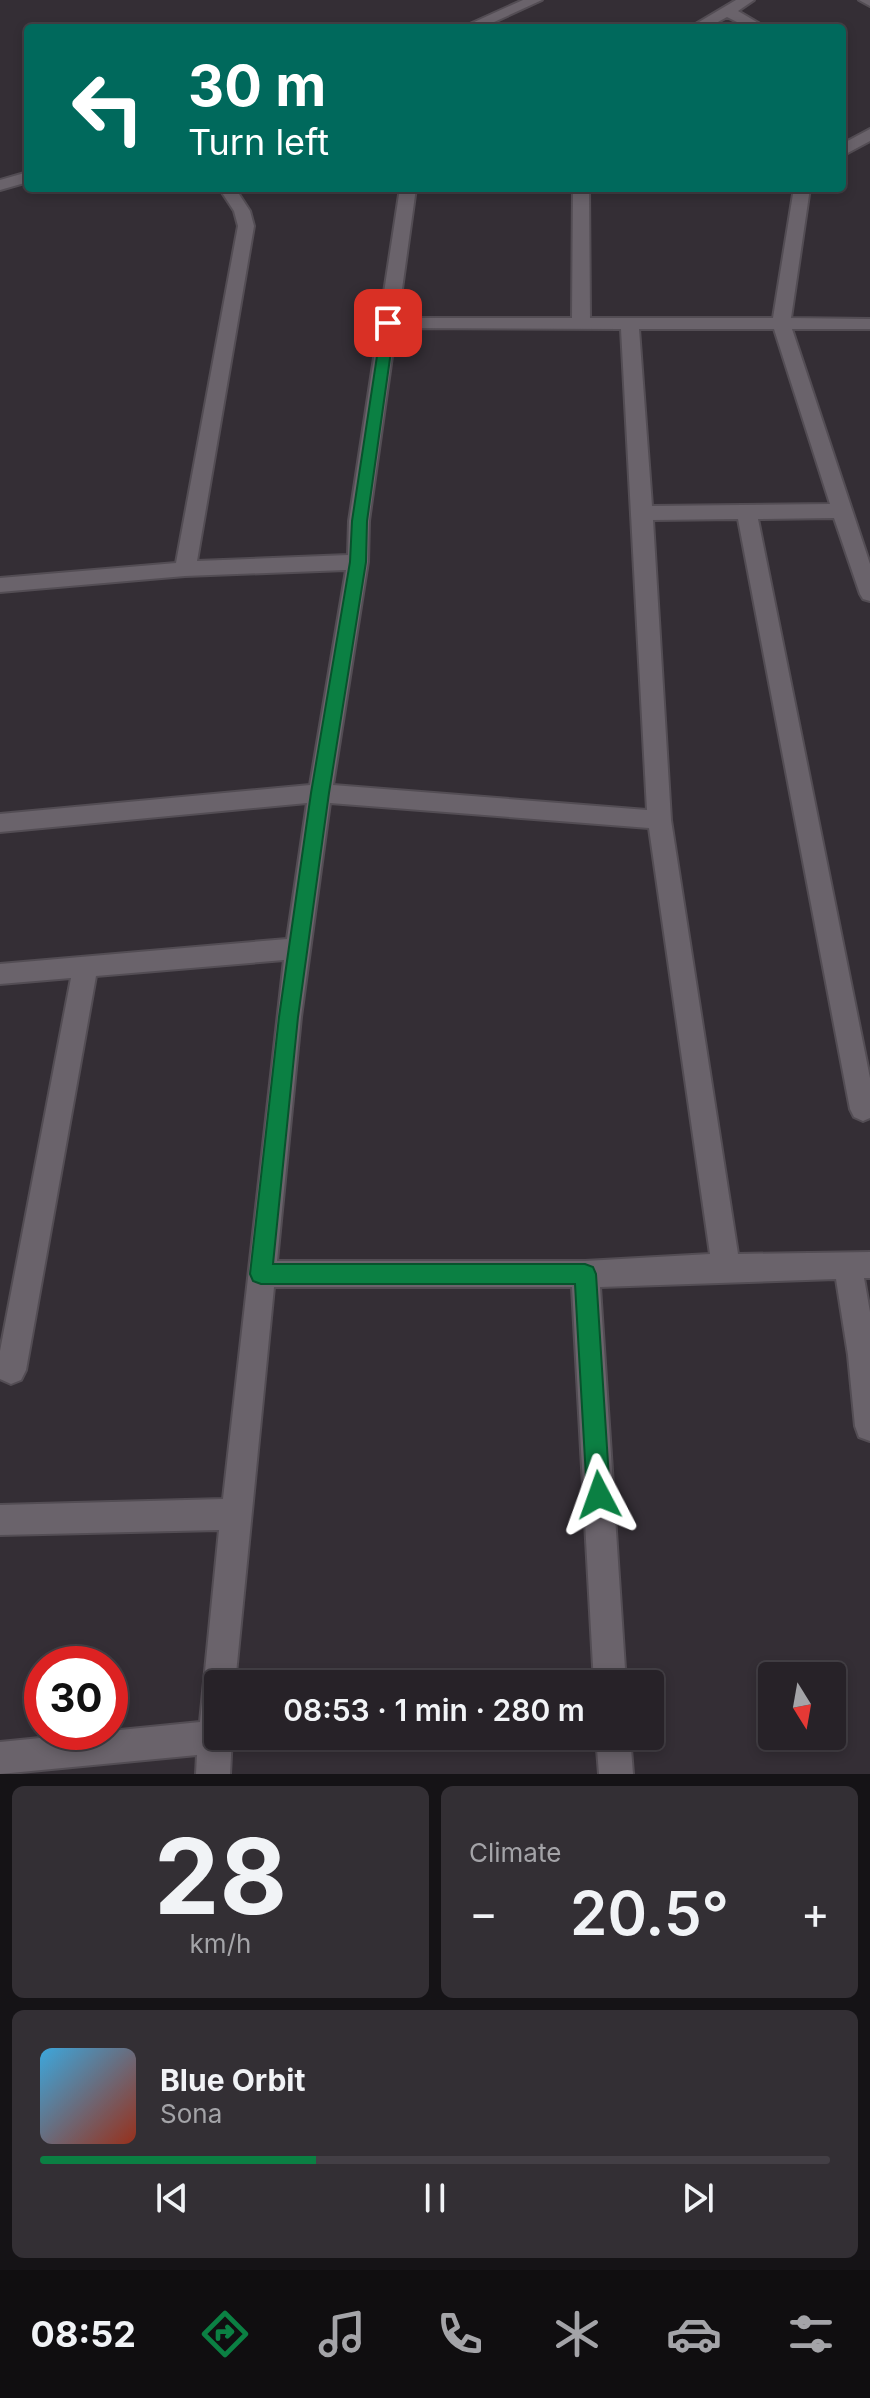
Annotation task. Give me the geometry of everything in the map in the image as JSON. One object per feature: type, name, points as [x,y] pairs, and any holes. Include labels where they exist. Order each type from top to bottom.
[{"type":"street","points":[[478,24],[535,0]]},
{"type":"street","points":[[703,24],[747,0]]},
{"type":"street","points":[[727,11],[752,24]]},
{"type":"street","points":[[846,149],[870,134]]},
{"type":"street","points":[[0,185],[24,178]]},
{"type":"street","points":[[185,569],[246,226],[242,211],[230,192]]},
{"type":"street","points":[[220,1670],[288,1017],[320,793],[358,562],[359,521],[407,192]]},
{"type":"street","points":[[581,192],[581,323]]},
{"type":"street","points":[[801,192],[781,324],[868,582]]},
{"type":"street","points":[[388,323],[870,324]]},
{"type":"street","points":[[630,323],[659,820],[726,1267]]},
{"type":"street","points":[[643,513],[842,511]]},
{"type":"street","points":[[747,512],[863,1109]]},
{"type":"street","points":[[0,585],[185,569],[358,562]]},
{"type":"street","points":[[0,823],[320,793],[659,820]]},
{"type":"street","points":[[0,974],[300,948]]},
{"type":"street","points":[[11,1370],[85,969]]},
{"type":"street","points":[[261,1274],[585,1274],[726,1267],[859,1266],[870,1426]]},
{"type":"street","points":[[585,1274],[609,1670]]},
{"type":"street","points":[[0,1520],[237,1514]]},
{"type":"street","points":[[0,1759],[204,1738]]},
{"type":"street","points":[[213,1750],[213,1774]]},
{"type":"street","points":[[614,1750],[616,1774]]},
{"type":"route","points":[[388,323],[359,521],[358,562],[320,793],[288,1017],[261,1274],[585,1274],[599,1495]]}]
